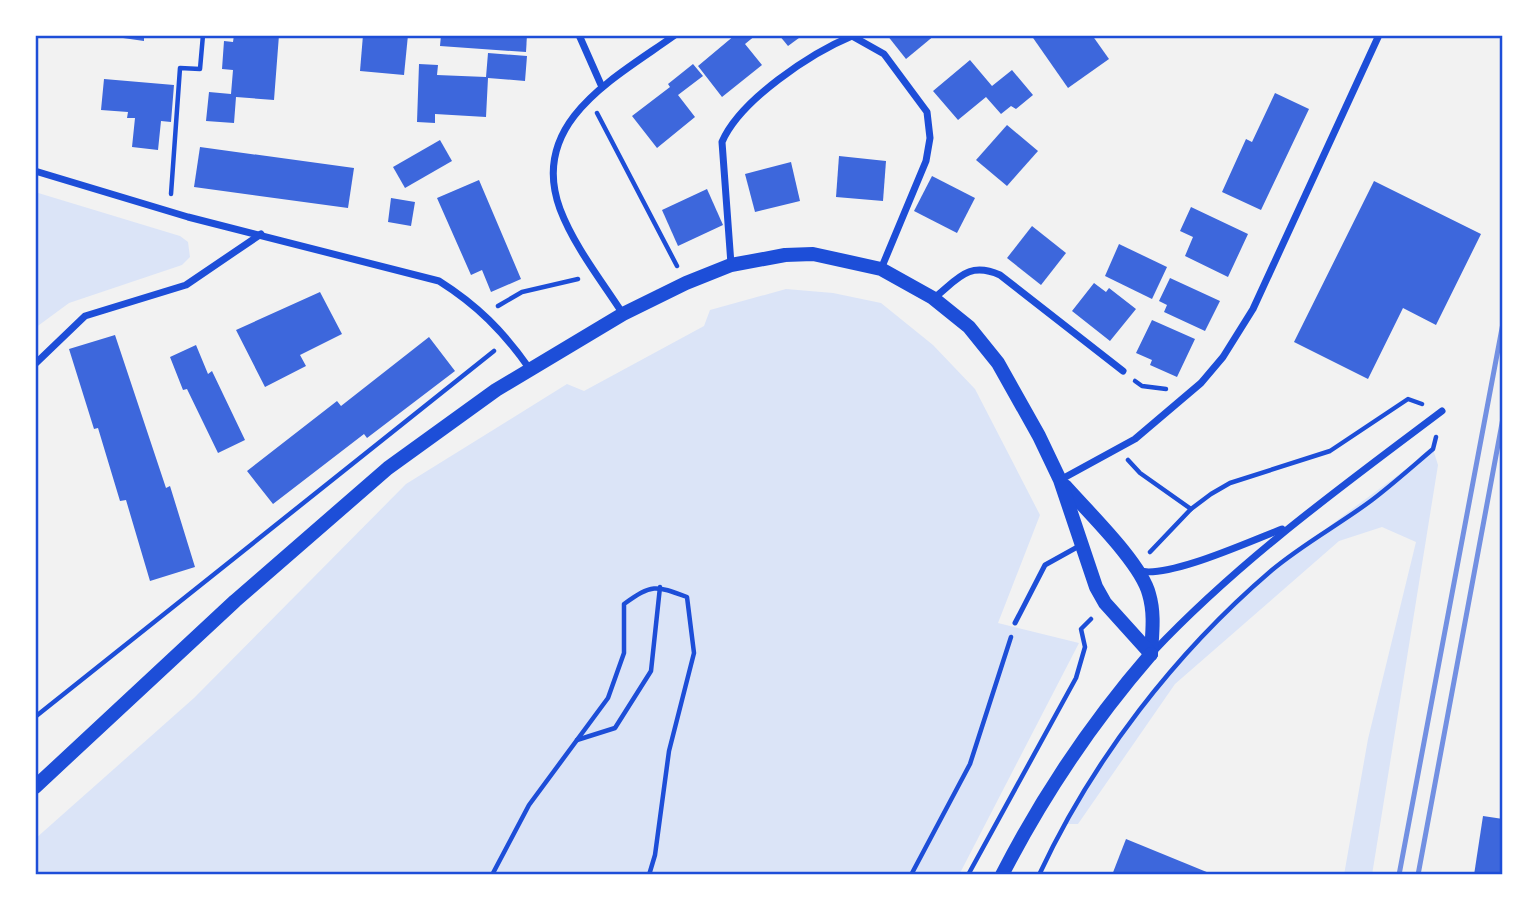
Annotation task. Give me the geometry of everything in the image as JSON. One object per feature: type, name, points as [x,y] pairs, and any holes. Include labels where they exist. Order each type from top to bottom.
[{"type":"main road","points":[[35,787],[236,601],[388,468],[529,368],[623,314],[686,283],[731,265],[785,255],[813,254],[881,269],[933,298],[969,327],[998,363],[1060,480],[1096,587],[1105,603],[1151,654]]},
{"type":"main road","points":[[1002,875],[1035,816],[1092,726],[1151,654],[1153,617],[1149,592],[1137,570],[1060,480]]},
{"type":"street","points":[[579,35],[603,87]]},
{"type":"street","points":[[623,314],[560,209],[552,167],[561,132],[590,99],[675,35]]},
{"type":"street","points":[[1060,480],[1135,439],[1201,383],[1239,333],[1379,35]]},
{"type":"street","points":[[731,265],[722,142],[728,127],[743,111],[824,47],[852,36],[884,54],[927,112],[929,125],[926,161],[881,269]]},
{"type":"street","points":[[35,171],[170,212],[418,273],[439,281],[485,314],[509,339],[529,368]]},
{"type":"street","points":[[35,364],[85,316],[186,285],[261,234]]},
{"type":"street","points":[[933,298],[971,269],[985,268],[1000,275],[1124,371]]},
{"type":"street","points":[[1151,654],[1203,599],[1289,527],[1442,411]]},
{"type":"street","points":[[1137,570],[1148,573],[1185,565],[1289,527]]},
{"type":"lane","points":[[1015,622],[1045,565],[1082,545]]},
{"type":"path","points":[[170,212],[180,68],[200,69],[203,35]]},
{"type":"path","points":[[590,99],[686,283]]},
{"type":"path","points":[[485,314],[522,292],[598,274]]},
{"type":"path","points":[[35,717],[509,339]]},
{"type":"path","points":[[1142,386],[1155,389]]},
{"type":"path","points":[[1039,875],[1063,824],[1131,720],[1171,672],[1218,620],[1274,568],[1373,499],[1433,449],[1442,411],[1408,399],[1330,451],[1230,483],[1191,509],[1140,473],[1118,450]]},
{"type":"path","points":[[492,875],[529,805],[608,698],[624,653],[624,604],[647,587],[660,587],[687,597],[694,653],[669,751],[655,855],[649,875]]},
{"type":"path","points":[[577,740],[615,728],[652,671],[660,587]]},
{"type":"path","points":[[968,875],[1076,678],[1085,647],[1081,629],[1105,603]]},
{"type":"path","points":[[911,875],[970,764],[1015,622]]},
{"type":"shaded area","points":[[35,192],[180,236],[188,242],[190,257],[182,265],[69,303],[35,328]]},
{"type":"shaded area","points":[[786,289],[833,293],[881,303],[933,345],[975,389],[1040,515],[998,623],[1079,643],[959,875],[35,875],[35,839],[194,698],[406,484],[567,384],[584,391],[704,326],[710,310]]},
{"type":"shaded area","points":[[1433,449],[1438,465],[1372,875],[1344,875],[1368,739],[1416,542],[1382,527],[1339,541],[1175,684],[1078,824],[1063,824],[1117,743],[1156,690],[1198,640],[1246,594],[1298,551]]},
{"type":"building","points":[[102,35],[144,35],[144,41]]},
{"type":"building","points":[[234,35],[279,35],[274,100],[236,97],[234,123],[206,121],[209,92],[231,94],[233,70],[222,69],[224,41],[233,42]]},
{"type":"building","points":[[363,35],[408,35],[404,75],[360,71]]},
{"type":"building","points":[[441,35],[527,35],[526,52],[440,46]]},
{"type":"building","points":[[735,35],[756,35],[745,44],[762,65],[722,97],[698,66]]},
{"type":"building","points":[[779,35],[803,35],[788,46]]},
{"type":"building","points":[[887,35],[935,35],[906,59]]},
{"type":"building","points":[[1031,35],[1092,35],[1109,59],[1068,88]]},
{"type":"building","points":[[488,53],[527,56],[525,81],[488,78],[486,117],[435,114],[435,123],[417,122],[419,64],[438,65],[437,75],[486,77]]},
{"type":"building","points":[[970,60],[992,86],[1012,70],[1033,95],[1016,109],[1011,106],[1001,114],[986,97],[958,120],[933,91]]},
{"type":"building","points":[[693,64],[703,76],[678,95],[695,117],[657,148],[632,116],[670,87],[668,84]]},
{"type":"building","points":[[104,79],[174,85],[171,122],[161,121],[158,150],[132,147],[135,118],[127,118],[128,112],[101,110]]},
{"type":"building","points":[[1275,93],[1309,109],[1261,210],[1222,192],[1246,139],[1252,142]]},
{"type":"building","points":[[1007,125],[1038,151],[1007,186],[976,160]]},
{"type":"building","points":[[440,140],[452,161],[405,188],[393,167]]},
{"type":"building","points":[[200,147],[354,168],[348,208],[194,187]]},
{"type":"building","points":[[839,156],[886,161],[883,201],[836,197]]},
{"type":"building","points":[[791,162],[800,201],[755,212],[745,174]]},
{"type":"building","points":[[932,176],[975,198],[957,233],[914,211]]},
{"type":"building","points":[[479,180],[521,279],[491,292],[482,270],[471,275],[437,198]]},
{"type":"building","points":[[1374,181],[1481,234],[1436,325],[1403,308],[1368,379],[1294,342]]},
{"type":"building","points":[[707,189],[723,225],[678,246],[662,210]]},
{"type":"building","points":[[391,198],[415,202],[411,226],[388,222]]},
{"type":"building","points":[[1191,207],[1248,234],[1228,277],[1185,256],[1193,237],[1180,231]]},
{"type":"building","points":[[1032,226],[1066,253],[1041,285],[1007,258]]},
{"type":"building","points":[[1119,244],[1167,267],[1152,299],[1105,276]]},
{"type":"building","points":[[1170,278],[1220,301],[1205,331],[1164,312],[1167,305],[1159,301]]},
{"type":"building","points":[[1094,283],[1106,292],[1109,288],[1136,309],[1110,341],[1072,311]]},
{"type":"building","points":[[320,292],[342,334],[300,355],[306,366],[265,387],[236,330]]},
{"type":"building","points":[[1152,320],[1195,339],[1177,377],[1150,365],[1152,360],[1136,353]]},
{"type":"building","points":[[115,335],[166,488],[170,486],[195,567],[150,581],[126,500],[120,501],[98,428],[94,429],[69,349]]},
{"type":"building","points":[[429,337],[455,371],[367,438],[364,434],[273,504],[247,471],[337,401],[341,406]]},
{"type":"building","points":[[196,345],[208,374],[212,371],[245,440],[218,453],[187,389],[183,390],[170,357]]},
{"type":"building","points":[[1483,816],[1503,819],[1503,875],[1474,875]]},
{"type":"building","points":[[1126,839],[1214,875],[1112,875]]},
{"type":"railway","points":[[1399,875],[1503,323]]},
{"type":"railway","points":[[1418,875],[1503,418]]}]
